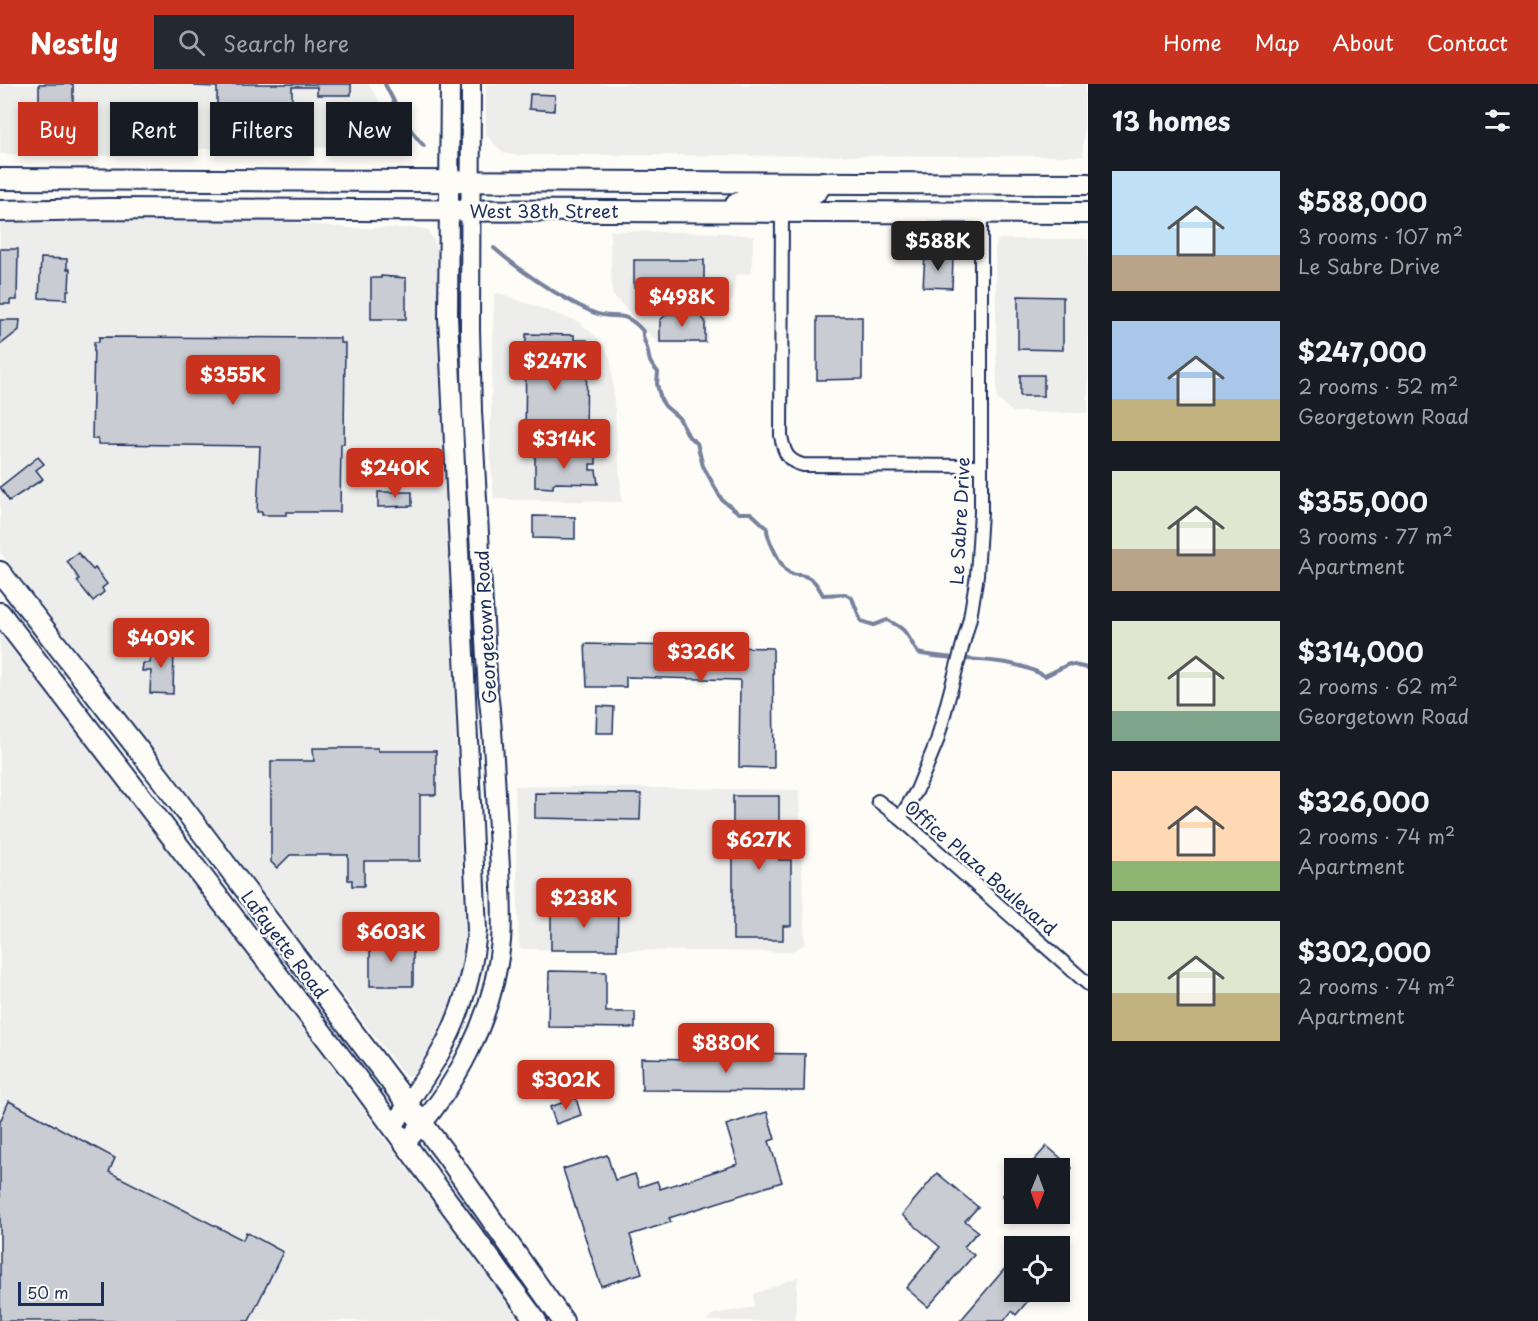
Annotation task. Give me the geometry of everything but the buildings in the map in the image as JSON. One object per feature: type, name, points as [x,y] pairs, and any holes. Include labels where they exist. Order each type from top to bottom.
[{"type":"main road","name":"Georgetown Road","points":[[393,1127],[439,1055],[458,1017],[472,971],[477,930],[450,358],[450,84]]},
{"type":"main road","name":"Georgetown Road","points":[[405,1143],[423,1125],[460,1069],[479,1030],[491,995],[501,926],[502,896],[472,411],[471,84]]},
{"type":"main road","name":"West 38th Street","points":[[0,179],[1088,184]]},
{"type":"main road","points":[[0,204],[9,199],[93,196],[109,181]]},
{"type":"main road","points":[[116,209],[130,194],[179,192],[205,181]]},
{"type":"main road","points":[[719,211],[749,198],[811,195],[823,182]]},
{"type":"main road","points":[[981,212],[983,203],[989,197],[1061,195],[1088,190]]},
{"type":"main road","name":"West 38th Street","points":[[0,211],[116,209],[1088,213]]},
{"type":"main road","name":"Lafayette Road","points":[[0,572],[157,774],[423,1125],[506,1238],[563,1321]]},
{"type":"main road","name":"Lafayette Road","points":[[0,613],[265,957],[536,1321]]},
{"type":"street","points":[[782,211],[781,436],[787,457],[803,465],[980,466]]},
{"type":"street","name":"Le Sabre Drive","points":[[900,818],[917,790],[930,761],[943,721],[972,607],[981,512],[981,212]]},
{"type":"street","name":"Office Plaza Boulevard","points":[[878,801],[1088,984]]},
{"type":"shaded area","points":[[0,84],[368,84],[380,102],[326,102],[326,148],[314,148],[314,102],[210,102],[210,149],[198,149],[198,102],[110,102],[110,156],[98,156],[98,102],[18,102],[18,154],[0,154]]},
{"type":"shaded area","points":[[486,84],[1085,84],[1083,156],[511,155],[503,153],[486,135]]},
{"type":"shaded area","points":[[279,221],[349,228],[418,228],[428,230],[436,245],[439,262],[439,337],[463,895],[466,919],[463,960],[456,995],[446,1023],[419,1072],[411,1076],[405,1076],[0,552],[0,223]]},
{"type":"shaded area","points":[[610,231],[724,233],[753,236],[752,273],[735,275],[734,298],[719,314],[708,314],[708,344],[659,344],[612,294]]},
{"type":"shaded area","points":[[999,239],[1088,239],[1088,413],[1013,412],[997,399],[995,247]]},
{"type":"shaded area","points":[[498,293],[579,322],[602,342],[611,360],[622,502],[494,499],[490,452],[494,294]]},
{"type":"shaded area","points":[[0,633],[234,936],[521,1321],[0,1321]]},
{"type":"shaded area","points":[[515,786],[799,790],[805,944],[791,952],[519,949]]},
{"type":"shaded area","points":[[798,1277],[795,1321],[707,1321],[713,1314],[754,1307],[754,1294]]},
{"type":"waterway","points":[[385,84],[407,124],[424,146]]},
{"type":"waterway","points":[[494,248],[529,276],[565,299],[600,315],[629,319],[643,331],[650,362],[658,372],[657,384],[661,400],[679,418],[689,437],[697,443],[703,466],[722,500],[739,513],[751,513],[767,528],[775,552],[790,574],[811,579],[823,595],[845,594],[852,598],[861,621],[874,625],[887,620],[900,627],[918,653],[999,662],[1030,669],[1045,676],[1069,664],[1088,668]]}]
